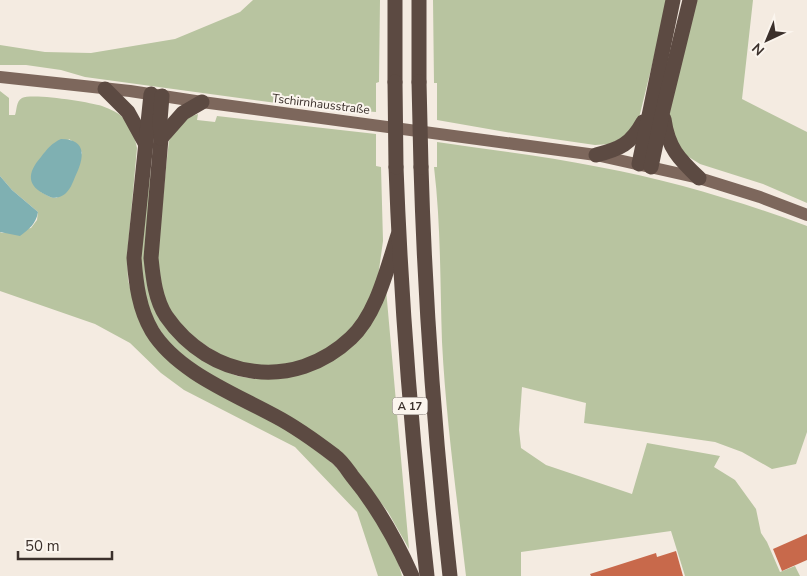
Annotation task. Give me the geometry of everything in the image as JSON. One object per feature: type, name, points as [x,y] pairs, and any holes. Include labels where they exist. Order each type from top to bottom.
[{"type":"highway","name":"A 17","points":[[395,0],[398,235],[415,471],[427,576]]},
{"type":"highway","name":"A 17","points":[[419,0],[419,82],[424,258],[439,474],[450,576]]},
{"type":"highway","points":[[645,165],[648,114],[673,0]]},
{"type":"highway","points":[[645,165],[663,110],[690,0]]},
{"type":"highway","points":[[105,89],[128,112],[145,143]]},
{"type":"highway","points":[[156,95],[161,138],[151,258],[156,294],[165,315],[185,339],[208,356],[228,366],[252,372],[274,372],[303,366],[326,358],[352,337],[369,313],[398,235]]},
{"type":"highway","points":[[156,95],[145,143],[134,258],[140,304],[153,332],[175,358],[204,379],[277,417],[336,457],[372,500],[404,557],[412,576]]},
{"type":"highway","points":[[161,138],[183,113],[202,102]]},
{"type":"highway","points":[[663,110],[670,146],[679,159],[700,178]]},
{"type":"highway","points":[[596,155],[616,150],[636,135],[648,114]]},
{"type":"main road","name":"Tschirnhausstraße","points":[[0,77],[156,95],[596,155],[700,178],[760,196],[807,215]]},
{"type":"green space","points":[[253,0],[380,0],[379,82],[376,83],[376,112],[299,106],[85,77],[61,70],[26,65],[0,65],[0,45],[45,52],[91,53],[175,39],[240,12]]},
{"type":"green space","points":[[433,0],[668,0],[638,122],[631,133],[610,144],[595,145],[437,120],[437,83],[434,83]]},
{"type":"green space","points":[[696,0],[753,0],[742,99],[807,132],[807,203],[763,184],[700,164],[684,154],[670,128],[670,108]]},
{"type":"green space","points":[[0,91],[9,98],[9,115],[15,115],[20,99],[28,97],[95,104],[118,113],[131,130],[137,148],[127,257],[128,280],[135,306],[148,336],[305,441],[333,464],[372,509],[398,562],[402,576],[378,576],[357,512],[295,447],[184,390],[161,373],[130,343],[95,324],[0,291],[0,232],[31,228],[37,220],[38,212],[12,190],[0,176]],"holes":[[[69,139],[78,145],[82,153],[57,198],[50,197],[41,192]]]},
{"type":"green space","points":[[198,114],[197,120],[215,122],[217,116],[376,134],[376,166],[381,167],[383,241],[377,284],[368,305],[351,330],[325,351],[302,362],[271,367],[250,365],[225,358],[184,331],[167,306],[156,265],[169,141],[180,120]]},
{"type":"green space","points":[[437,142],[558,160],[652,178],[756,208],[807,226],[807,432],[796,464],[772,469],[742,452],[715,442],[584,423],[586,403],[522,387],[519,430],[521,448],[546,465],[632,494],[647,443],[720,456],[714,467],[735,480],[756,509],[761,533],[780,572],[795,566],[800,576],[685,576],[671,531],[521,552],[521,576],[466,576],[452,459],[442,342],[439,232],[434,167],[437,167]]},
{"type":"green space","points":[[151,168],[145,265],[149,289],[200,359],[237,376],[255,379],[300,374],[320,367],[386,289],[409,549],[388,512],[355,469],[212,377],[171,346],[154,321],[144,294],[139,264]]},
{"type":"water","points":[[61,139],[76,142],[82,151],[82,157],[68,190],[61,196],[52,198],[36,188],[32,183],[31,174],[45,151]]},
{"type":"water","points":[[0,176],[12,190],[38,212],[34,223],[20,236],[0,232]]},
{"type":"building","points":[[807,534],[807,560],[782,571],[773,549]]},
{"type":"building","points":[[676,551],[683,576],[591,576],[590,574],[656,553],[657,557]]}]
